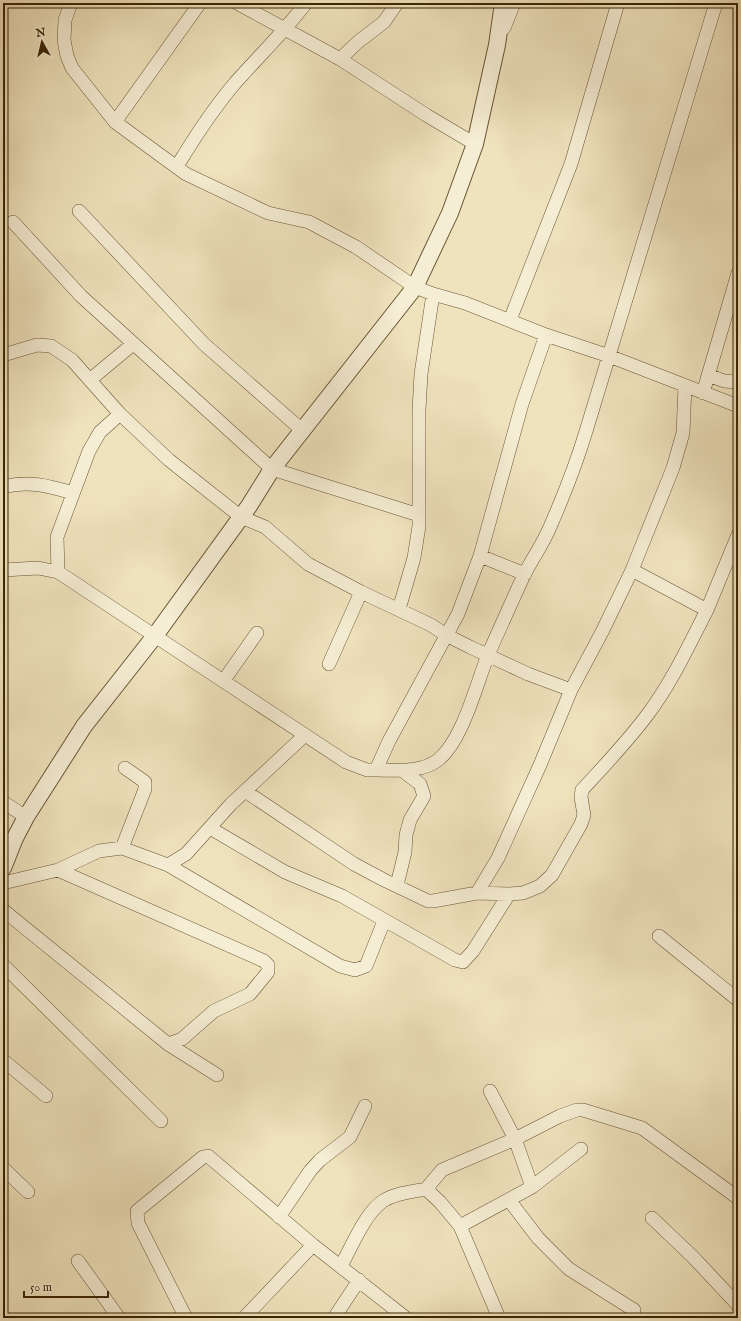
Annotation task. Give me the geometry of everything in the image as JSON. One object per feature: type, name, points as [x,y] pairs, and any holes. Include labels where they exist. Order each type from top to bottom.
[{"type":"street","points":[[71,3],[64,20],[67,56],[72,68],[115,122],[194,179],[268,213],[309,222],[356,248],[415,287],[465,303],[546,335],[609,356],[738,406]]},
{"type":"street","points":[[115,122],[200,3]]},
{"type":"street","points":[[237,3],[340,59],[426,115],[475,144]]},
{"type":"street","points":[[178,168],[179,163],[201,126],[235,83],[286,29],[306,3]]},
{"type":"street","points":[[340,59],[358,42],[384,22],[397,3]]},
{"type":"street","points":[[3,868],[15,838],[26,817],[84,726],[154,636],[241,517],[272,469],[415,287],[450,213],[475,144],[497,45],[503,3]]},
{"type":"street","points":[[497,45],[514,3]]},
{"type":"street","points":[[510,320],[571,164],[618,3]]},
{"type":"street","points":[[3,570],[38,568],[58,572],[154,636],[224,680],[346,762],[367,770],[403,771],[420,768],[437,761],[448,750],[463,722],[488,655],[525,574],[549,528],[574,469],[716,3]]},
{"type":"street","points":[[79,211],[204,344],[303,431]]},
{"type":"street","points":[[13,222],[81,296],[272,469],[419,515]]},
{"type":"street","points":[[703,393],[738,273]]},
{"type":"street","points":[[399,609],[414,558],[419,515],[419,410],[421,374],[433,294]]},
{"type":"street","points":[[376,770],[389,741],[458,614],[480,556],[522,404],[546,335]]},
{"type":"street","points":[[91,379],[133,344]]},
{"type":"street","points":[[3,355],[37,345],[51,346],[72,360],[91,379],[120,414],[169,460],[241,517],[265,527],[308,564],[361,592],[431,625],[446,635],[528,674],[571,690]]},
{"type":"street","points":[[708,375],[724,381],[738,382]]},
{"type":"street","points":[[477,893],[498,858],[540,765],[571,690],[602,632],[632,570],[673,468],[683,433],[685,386]]},
{"type":"street","points":[[58,572],[57,537],[94,440],[100,432],[120,414]]},
{"type":"street","points":[[3,487],[21,483],[35,483],[74,493]]},
{"type":"street","points":[[245,792],[354,864],[428,901],[477,893],[523,893],[540,886],[552,875],[581,824],[584,815],[581,797],[582,790],[649,713],[672,677],[707,610],[738,535]]},
{"type":"street","points":[[480,556],[525,574]]},
{"type":"street","points":[[632,570],[707,610]]},
{"type":"street","points":[[329,664],[361,592]]},
{"type":"street","points":[[224,680],[257,633]]},
{"type":"street","points":[[168,865],[186,854],[245,792],[306,735]]},
{"type":"street","points":[[122,848],[145,789],[145,782],[125,768]]},
{"type":"street","points":[[397,885],[405,852],[406,835],[410,820],[424,796],[420,784],[403,771]]},
{"type":"street","points":[[3,802],[26,817]]},
{"type":"street","points":[[210,828],[285,872],[342,896],[455,960],[464,962],[473,951],[509,894]]},
{"type":"street","points":[[3,883],[58,870],[99,851],[122,848],[168,865],[340,966],[355,970],[366,966],[384,921]]},
{"type":"street","points":[[58,870],[264,961],[268,965],[268,972],[250,994],[214,1011],[182,1039],[168,1044]]},
{"type":"street","points":[[3,910],[168,1044],[217,1075]]},
{"type":"street","points":[[659,936],[738,1000]]},
{"type":"street","points":[[3,965],[161,1121]]},
{"type":"street","points":[[3,1060],[46,1096]]},
{"type":"street","points":[[490,1091],[515,1139],[532,1187]]},
{"type":"street","points":[[279,1217],[310,1171],[320,1160],[350,1137],[365,1106]]},
{"type":"street","points":[[340,1266],[371,1212],[384,1201],[397,1195],[426,1189],[442,1170],[515,1139],[577,1110],[594,1113],[642,1128],[738,1198]]},
{"type":"street","points":[[460,1226],[532,1187],[581,1149]]},
{"type":"street","points":[[186,1318],[138,1223],[137,1211],[203,1157],[208,1156],[313,1245],[406,1318]]},
{"type":"street","points":[[3,1168],[28,1192]]},
{"type":"street","points":[[426,1189],[440,1202],[460,1226],[499,1318]]},
{"type":"street","points":[[509,1200],[538,1238],[569,1269],[634,1310]]},
{"type":"street","points":[[652,1218],[692,1256],[738,1305]]},
{"type":"street","points":[[244,1318],[313,1245]]},
{"type":"street","points":[[78,1261],[119,1318]]},
{"type":"street","points":[[334,1318],[359,1280]]}]
